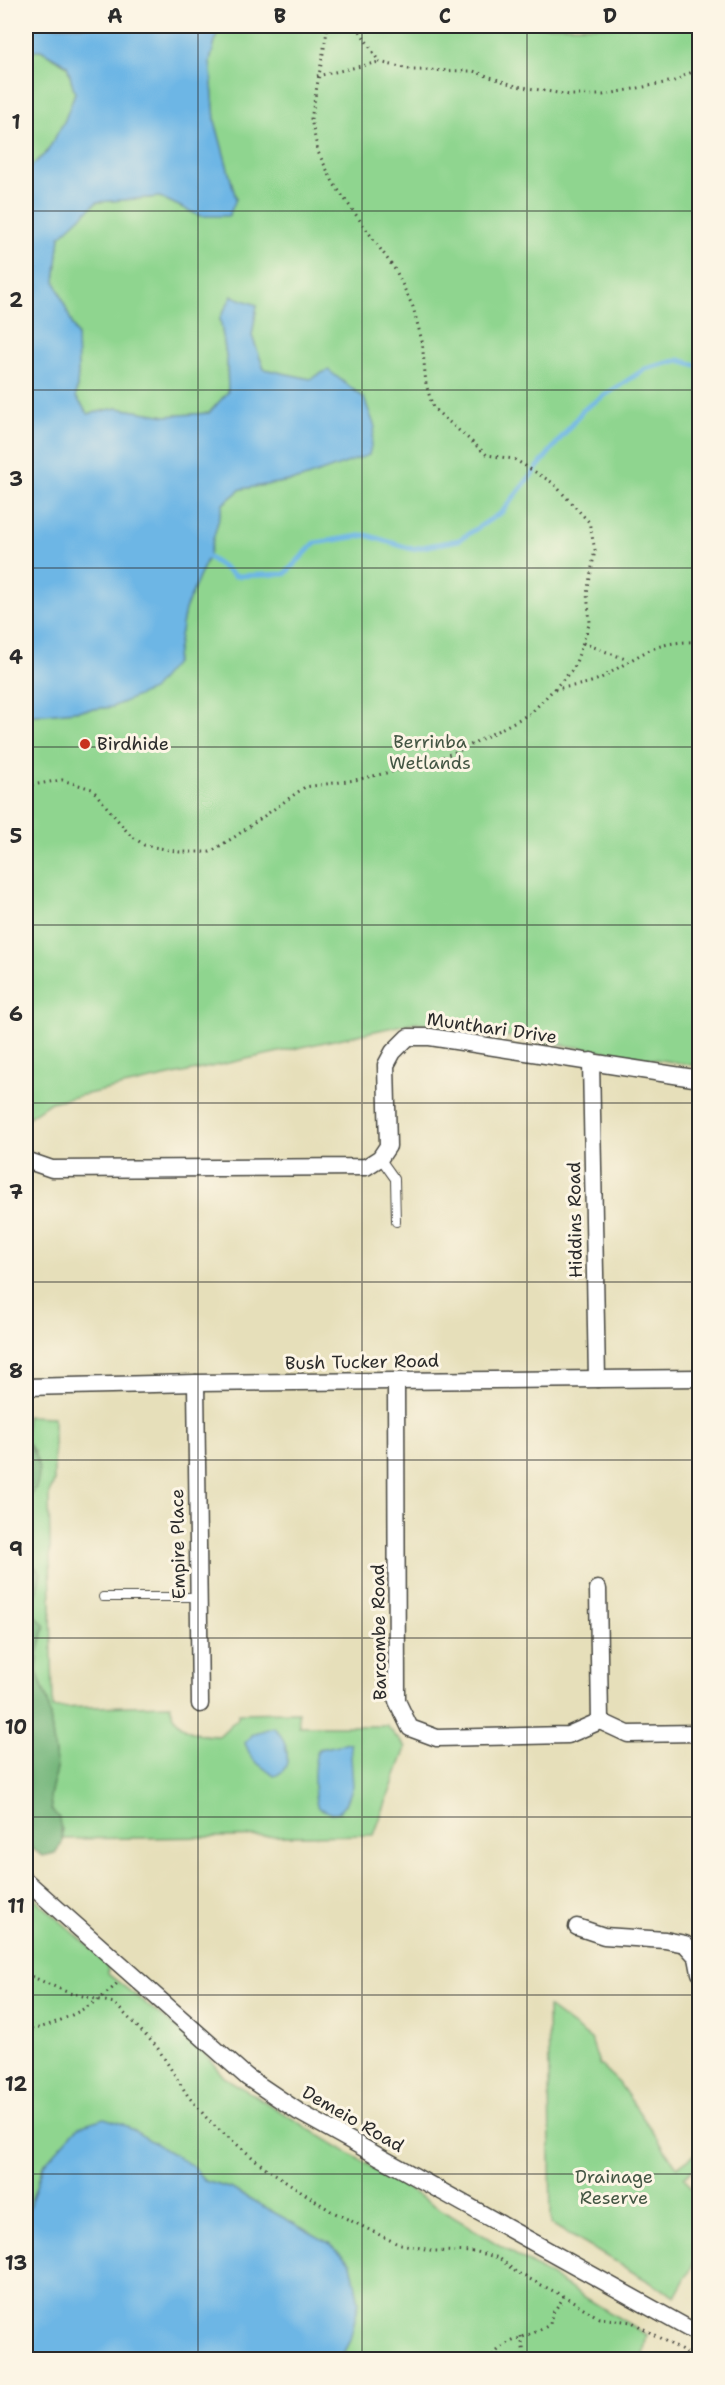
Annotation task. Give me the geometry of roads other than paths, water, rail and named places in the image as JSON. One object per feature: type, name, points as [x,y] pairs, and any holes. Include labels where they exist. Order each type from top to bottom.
[{"type":"street","name":"Munthari Drive","points":[[380,1158],[388,1146],[386,1065],[393,1052],[408,1037],[430,1037],[699,1079]]},
{"type":"street","name":"Hiddins Road","points":[[591,1061],[597,1378]]},
{"type":"street","points":[[26,1160],[52,1169],[284,1168],[366,1167],[380,1158]]},
{"type":"street","name":"Bush Tucker Road","points":[[26,1387],[396,1380],[699,1378]]},
{"type":"street","name":"Barcombe Road","points":[[396,1380],[397,1701],[410,1728],[437,1738],[568,1735],[600,1721]]},
{"type":"street","name":"Empire Place","points":[[196,1383],[201,1704]]},
{"type":"street","points":[[598,1589],[600,1721],[628,1734],[699,1733]]},
{"type":"street","name":"Demeio Road","points":[[26,1881],[247,2077],[299,2112],[699,2335]]},
{"type":"street","points":[[577,1927],[604,1936],[665,1940],[685,1944],[697,1957],[699,1973]]},
{"type":"lane","points":[[380,1158],[395,1179],[396,1222]]},
{"type":"lane","points":[[103,1597],[198,1597]]},
{"type":"water","points":[[26,26],[219,26],[210,61],[215,121],[236,199],[229,216],[200,216],[160,197],[97,202],[60,236],[55,281],[77,336],[76,397],[88,414],[117,408],[166,416],[209,413],[228,392],[227,361],[220,318],[232,296],[257,305],[252,336],[264,369],[310,379],[328,370],[364,398],[375,427],[369,455],[301,479],[241,489],[223,504],[208,557],[185,609],[175,663],[152,690],[112,707],[26,716],[26,171],[47,152],[65,120],[75,93],[67,65],[41,50],[26,50]]},
{"type":"water","points":[[274,1727],[286,1746],[287,1761],[281,1772],[274,1776],[252,1759],[245,1743],[252,1734]]},
{"type":"water","points":[[350,1743],[353,1786],[347,1802],[339,1812],[331,1813],[318,1808],[316,1802],[315,1761],[319,1749]]},
{"type":"water","points":[[104,2118],[123,2124],[191,2165],[205,2181],[232,2189],[329,2243],[351,2263],[359,2302],[350,2340],[340,2359],[26,2359],[26,2216],[43,2166],[79,2126]]},
{"type":"waterway","points":[[208,557],[235,576],[285,574],[315,543],[366,535],[412,549],[459,540],[502,512],[584,409],[645,369],[679,360],[700,366]]},
{"type":"place","name":"Birdhide","points":[[85,744]]},
{"type":"park label","name":"Berrinba Wetlands","points":[[430,752]]},
{"type":"park label","name":"Drainage Reserve","points":[[614,2187]]}]
